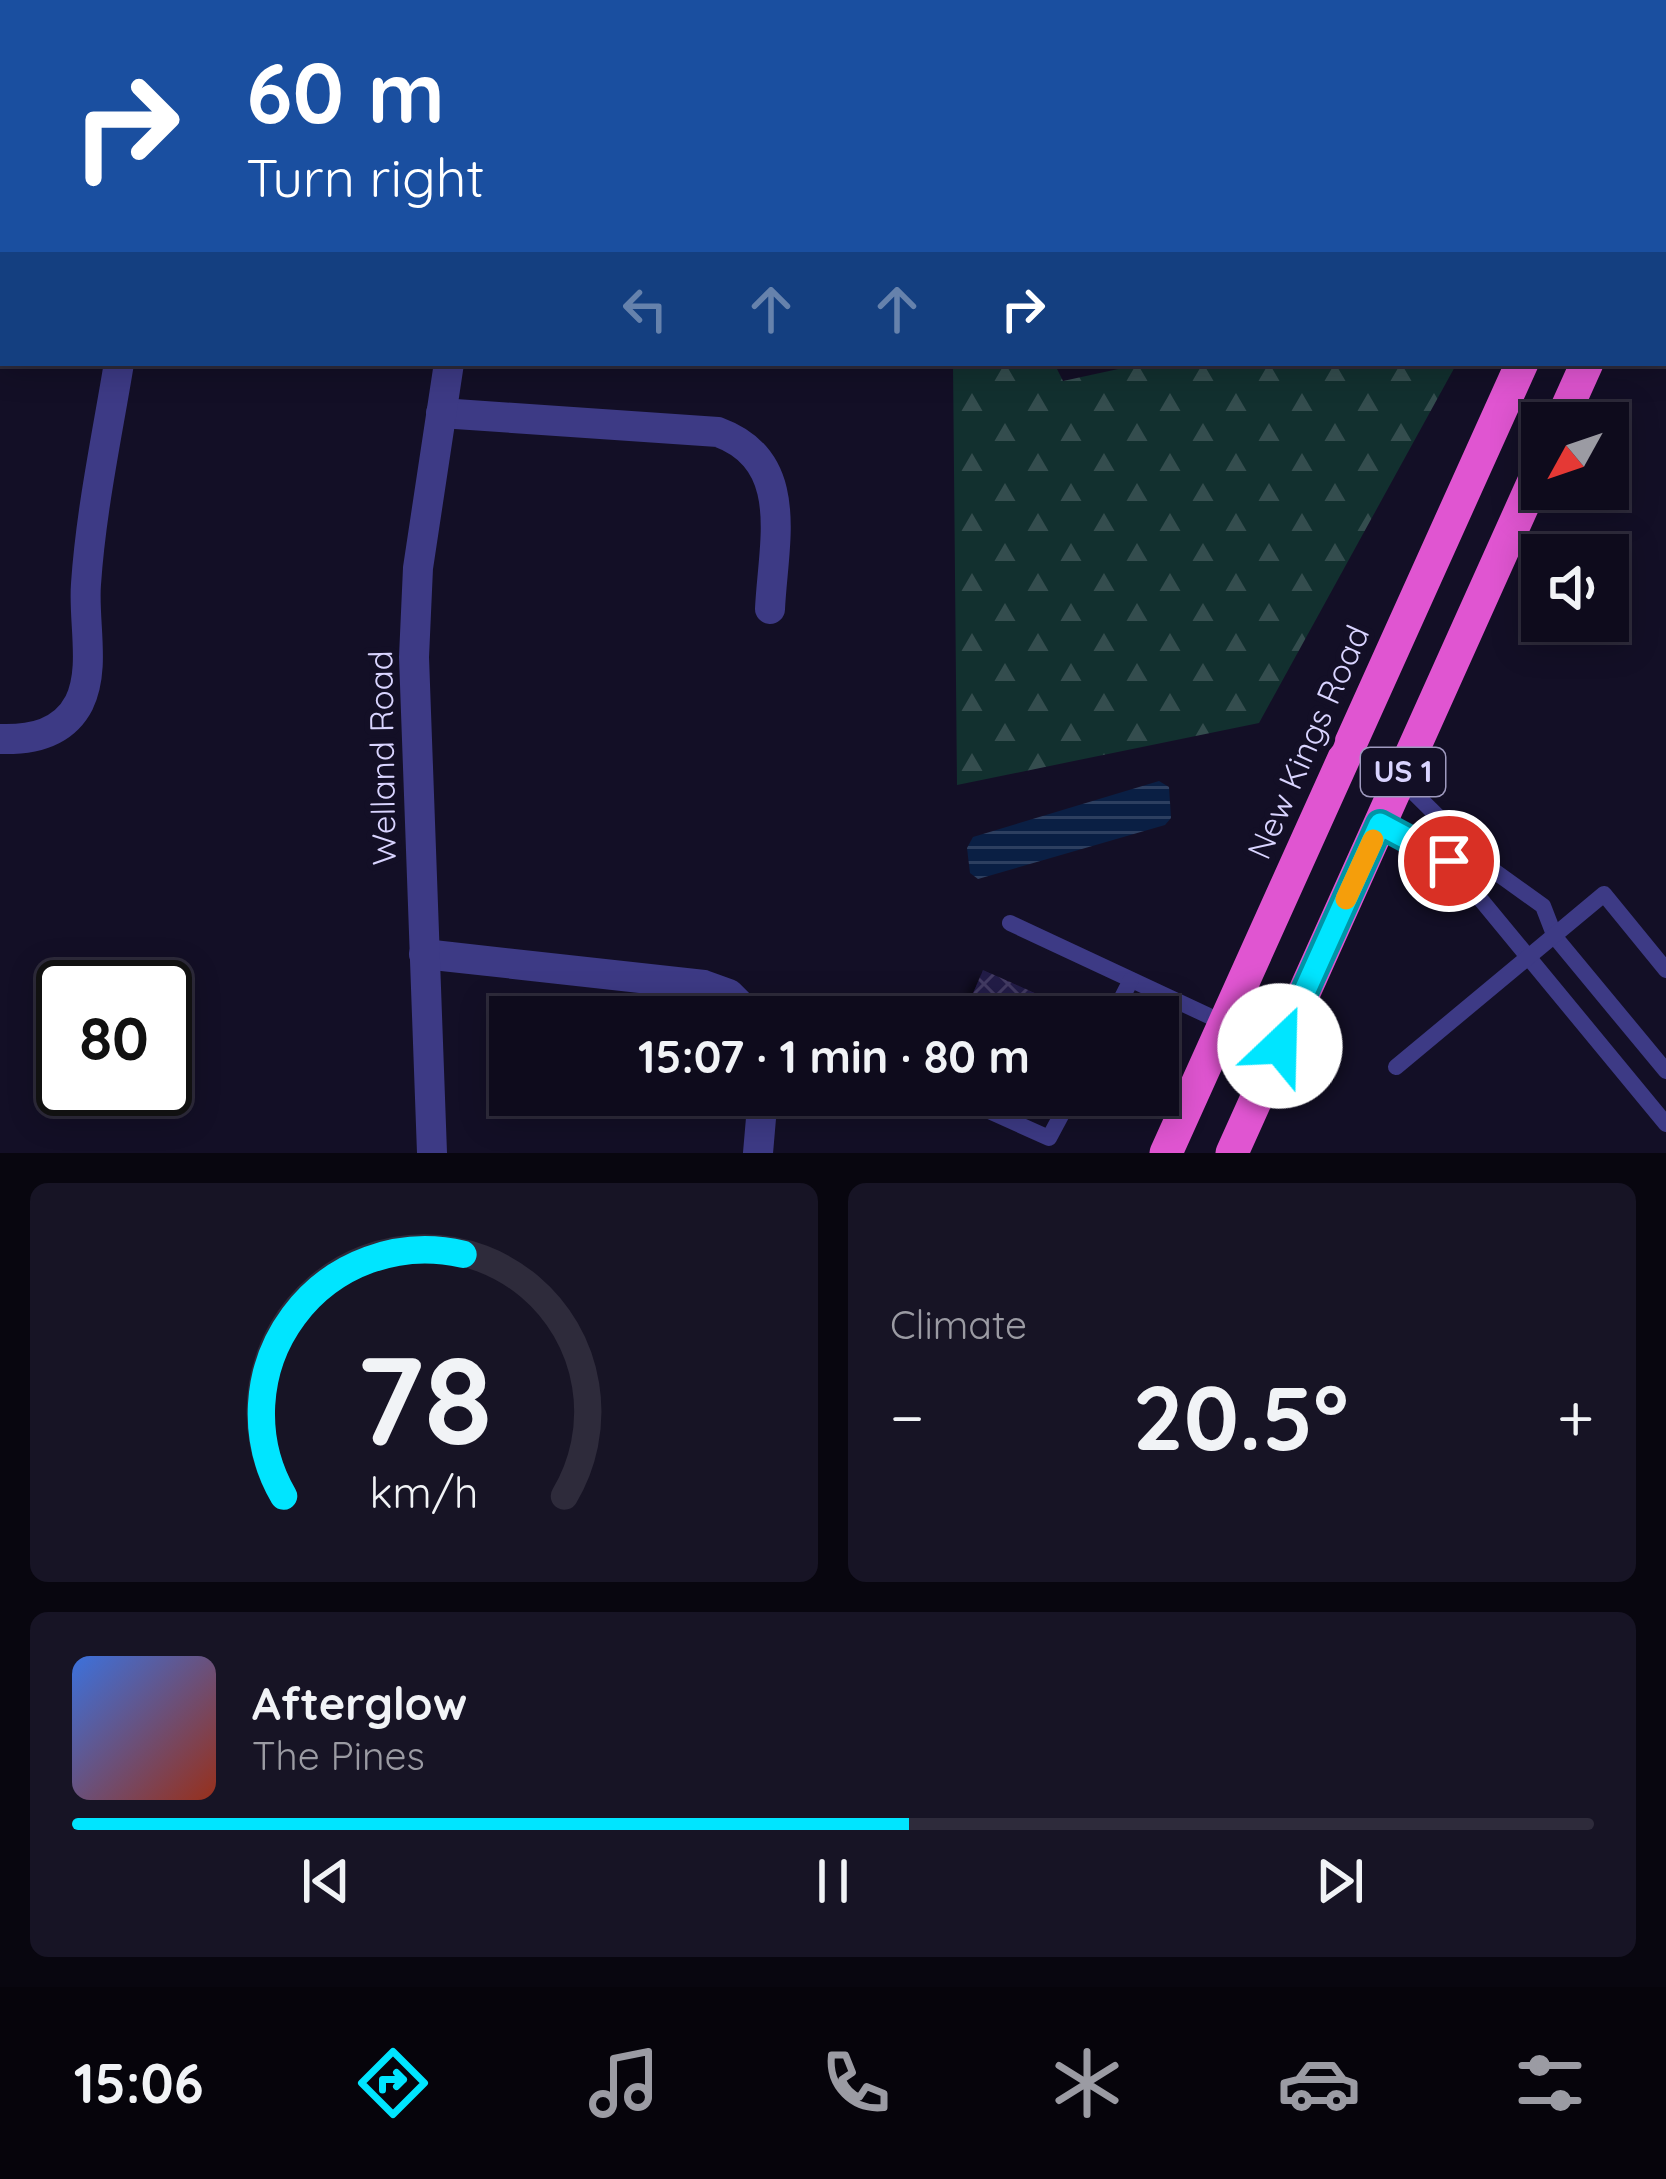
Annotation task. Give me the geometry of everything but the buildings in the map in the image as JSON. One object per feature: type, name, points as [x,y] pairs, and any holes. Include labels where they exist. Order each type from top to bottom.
[{"type":"highway","name":"New Kings Road","points":[[1166,1153],[1521,366]]},
{"type":"highway","points":[[1569,402],[1586,366]]},
{"type":"highway","name":"US 1","points":[[1232,1153],[1521,510]]},
{"type":"street","points":[[0,739],[27,740],[61,724],[77,708],[86,686],[87,568],[119,366]]},
{"type":"street","name":"Welland Road","points":[[432,1153],[414,657],[418,568],[449,366]]},
{"type":"street","points":[[441,413],[718,432],[737,439],[770,475],[776,500],[770,610]]},
{"type":"street","points":[[424,954],[704,985],[731,996]]},
{"type":"street","points":[[1224,1023],[1280,1046]]},
{"type":"street","points":[[758,1153],[761,1116]]},
{"type":"lane","points":[[1400,779],[1490,868],[1544,906],[1555,937],[1666,1071]]},
{"type":"lane","points":[[1380,824],[1449,861],[1666,1124]]},
{"type":"lane","points":[[1396,1067],[1604,894],[1666,970]]},
{"type":"lane","points":[[1010,923],[1224,1023]]},
{"type":"lane","points":[[1123,996],[1131,980]]},
{"type":"lane","points":[[1000,1116],[1049,1138],[1061,1116]]},
{"type":"green space","points":[[953,366],[1056,366],[1063,381],[1132,366],[1455,366],[1259,723],[957,785]]},
{"type":"water","points":[[1159,781],[1169,787],[1171,818],[1165,825],[978,879],[970,873],[967,848],[973,837]]},
{"type":"slow traffic","points":[[1346,899],[1373,840]]},
{"type":"route","points":[[1280,1046],[1380,824],[1449,861]]}]
